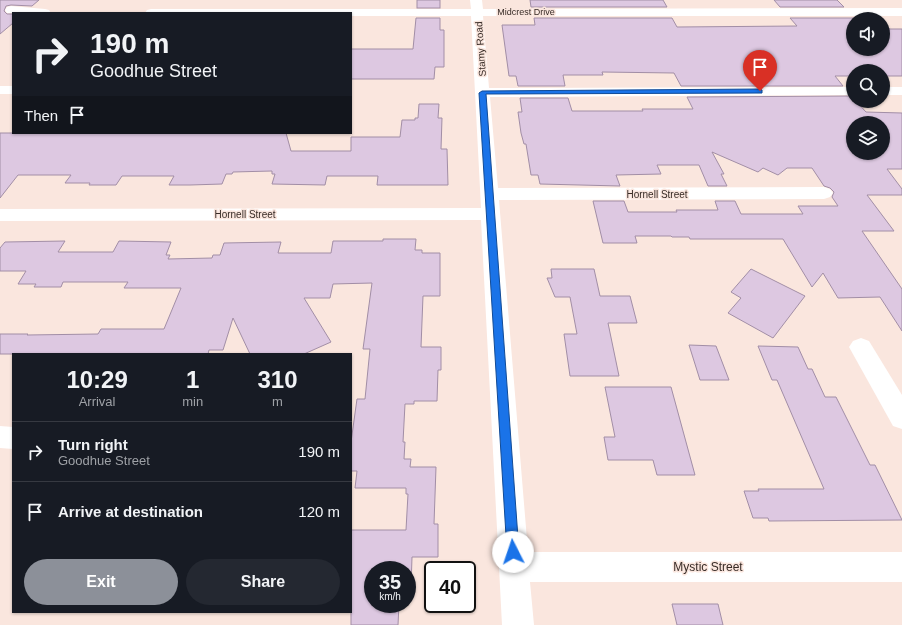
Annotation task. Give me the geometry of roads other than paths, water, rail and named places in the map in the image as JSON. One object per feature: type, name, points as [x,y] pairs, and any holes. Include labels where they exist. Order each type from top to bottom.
[{"type":"street","name":"Midcrest Drive","points":[[324,12],[477,6],[902,12]]},
{"type":"street","name":"Stamy Road","points":[[477,6],[518,625]]},
{"type":"street","points":[[11,10],[34,12]]},
{"type":"street","points":[[0,90],[12,90]]},
{"type":"street","points":[[482,93],[846,91]]},
{"type":"street","points":[[890,91],[902,91]]},
{"type":"street","name":"Hornell Street","points":[[0,215],[490,204],[824,193]]},
{"type":"street","points":[[861,347],[902,418]]},
{"type":"street","points":[[0,438],[12,438]]},
{"type":"street","name":"Mystic Street","points":[[514,567],[902,567]]}]
